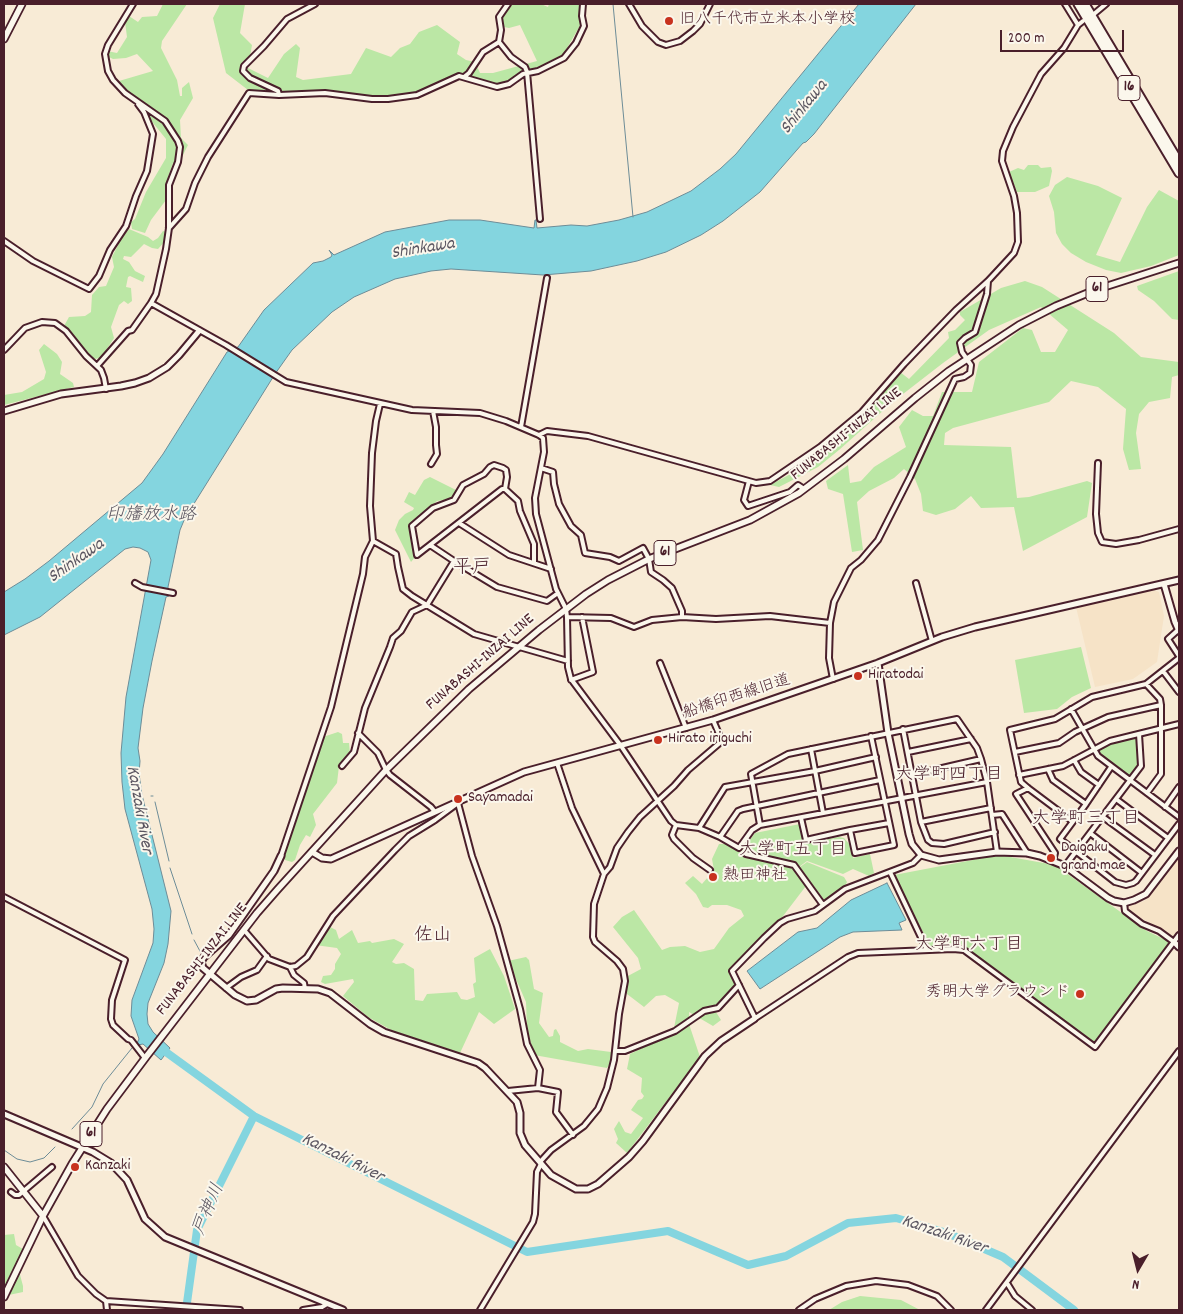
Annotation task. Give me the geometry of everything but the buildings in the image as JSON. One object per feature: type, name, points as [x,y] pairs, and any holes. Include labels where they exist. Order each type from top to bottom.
[{"type":"highway","name":"16","points":[[1078,4],[1178,164]]},
{"type":"highway","name":"16","points":[[1085,4],[1143,107],[1177,154],[1179,173]]},
{"type":"main road","points":[[4,39],[22,4]]},
{"type":"main road","name":"FUNABASHI-INZAI LINE","points":[[43,1216],[82,1148],[112,1103],[244,930],[278,889],[386,770],[447,710],[519,647],[566,609],[608,580],[650,559],[750,520],[788,500],[844,459],[915,398],[967,359],[1019,325],[1056,306],[1095,290],[1179,263]]},
{"type":"main road","points":[[4,1167],[43,1216]]},
{"type":"main road","name":"61","points":[[4,1297],[43,1216]]},
{"type":"street","points":[[97,366],[132,330],[152,304],[161,274],[169,228],[169,185],[178,162],[180,147],[165,121],[135,100],[113,80],[108,71],[105,54],[117,28],[133,4]]},
{"type":"street","points":[[279,95],[278,91],[245,75],[243,71],[244,66],[287,19],[315,4]]},
{"type":"street","points":[[508,4],[499,17],[501,30],[499,42],[511,57],[525,66],[527,72],[540,219]]},
{"type":"street","points":[[169,228],[186,209],[195,183],[208,157],[246,95],[253,92],[279,95],[324,93],[388,99],[417,95],[459,76],[497,87],[509,84],[527,72],[538,71],[564,58],[576,43],[584,26],[582,16],[583,4]]},
{"type":"street","points":[[629,4],[642,26],[658,42],[666,45],[680,41],[694,31],[700,24],[710,4]]},
{"type":"street","points":[[1064,4],[1078,25]]},
{"type":"street","points":[[1094,14],[1098,7],[1106,4]]},
{"type":"street","points":[[539,435],[547,431],[588,436],[756,483],[770,481],[820,448],[852,422],[946,320],[988,282],[1014,253],[1018,242],[1014,196],[1002,161],[1005,146],[1019,114],[1041,74],[1064,48],[1083,20]]},
{"type":"street","points":[[464,77],[469,73],[483,52],[499,42]]},
{"type":"street","points":[[4,240],[33,261],[89,289],[98,276],[110,250],[126,226],[147,171],[152,134],[144,112],[135,100]]},
{"type":"street","points":[[521,427],[547,278]]},
{"type":"street","points":[[832,679],[829,658],[830,623],[834,602],[851,568],[861,560],[878,540],[910,477],[955,379],[970,373],[971,364],[960,347],[960,343],[975,332],[987,294],[988,282]]},
{"type":"street","points":[[152,304],[226,345],[279,380],[412,410],[480,413],[521,427],[543,438],[545,444],[535,498],[536,514],[550,569],[566,609],[568,667],[572,680],[621,746],[657,802],[676,825],[699,828],[739,848],[752,830],[760,826],[987,782]]},
{"type":"street","points":[[4,350],[25,328],[42,322],[55,323],[60,325],[97,366],[104,378],[106,389]]},
{"type":"street","points":[[4,411],[61,394],[106,389],[135,383],[158,373],[180,355],[200,331]]},
{"type":"street","points":[[380,404],[372,453],[370,506],[373,541],[366,557],[331,707],[281,856],[274,871],[229,935],[201,962],[203,968],[210,975],[241,999],[256,1000],[276,989],[305,988],[330,993],[364,1020],[384,1032],[478,1063],[517,1102],[522,1138],[525,1145],[540,1163],[551,1175],[576,1189],[588,1189],[598,1184],[624,1162],[643,1141],[712,1048],[858,952],[964,950],[1096,1047],[1179,935]]},
{"type":"street","points":[[432,411],[436,427],[437,454],[432,464]]},
{"type":"street","points":[[1098,463],[1096,514],[1098,533],[1102,542],[1116,544],[1179,529]]},
{"type":"street","points":[[494,465],[506,470],[505,489],[502,489],[417,555],[412,526],[433,508],[454,500],[465,483],[484,474],[490,466],[494,465]]},
{"type":"street","points":[[541,468],[553,472],[559,504],[571,526],[581,535],[585,553],[610,557],[619,561],[643,548],[650,559],[652,572],[672,588],[682,611],[682,617]]},
{"type":"street","points":[[749,481],[744,500],[748,506],[790,492],[798,484],[804,489]]},
{"type":"street","points":[[505,489],[518,501],[520,511],[534,544],[534,563]]},
{"type":"street","points":[[459,523],[510,555],[550,569]]},
{"type":"street","points":[[373,541],[396,554],[403,589],[407,593],[474,634],[568,661]]},
{"type":"street","points":[[430,545],[497,587],[547,601],[558,593]]},
{"type":"street","points":[[342,766],[354,752],[365,708],[393,638],[401,631],[412,612],[427,605],[454,561]]},
{"type":"street","name":"船橋印西線旧道","points":[[312,852],[322,858],[331,858],[458,803],[512,777],[557,762],[713,720],[975,627],[1179,580]]},
{"type":"street","points":[[916,583],[932,641]]},
{"type":"street","points":[[135,584],[173,593]]},
{"type":"street","points":[[1072,821],[1022,782],[1010,730],[1055,719],[1092,697],[1146,684],[1179,657],[1168,639],[1179,630],[1164,584]]},
{"type":"street","points":[[567,616],[611,618],[634,626],[652,620],[682,617],[716,619],[770,616],[830,623]]},
{"type":"street","points":[[572,680],[593,672],[582,617]]},
{"type":"street","points":[[660,663],[686,728]]},
{"type":"street","points":[[878,663],[888,733],[908,834],[912,844],[921,855],[940,860],[997,852],[1027,853],[1065,866],[1114,901],[1124,903],[1146,894],[1179,851]]},
{"type":"street","points":[[1163,671],[1179,692]]},
{"type":"street","points":[[1146,684],[1160,700],[1162,727],[1161,774],[1147,793]]},
{"type":"street","points":[[1015,752],[1058,743],[1108,717],[1161,705]]},
{"type":"street","points":[[1071,709],[1098,756],[1179,817]]},
{"type":"street","points":[[760,826],[751,774],[788,754],[957,719],[978,748],[987,782],[997,852]]},
{"type":"street","points":[[480,1310],[508,1267],[536,1214],[536,1172],[540,1163],[551,1150],[584,1126],[598,1109],[607,1088],[616,1051],[624,975],[617,961],[597,945],[593,937],[594,904],[604,874],[610,868],[617,848],[628,832],[688,770],[722,741],[713,720]]},
{"type":"street","points":[[1020,775],[1063,766],[1110,741],[1179,724]]},
{"type":"street","points":[[903,730],[916,796],[928,840],[937,844],[944,844],[995,832]]},
{"type":"street","points":[[358,733],[378,752],[386,770],[435,812]]},
{"type":"street","points":[[1065,866],[1141,766],[1139,734]]},
{"type":"street","points":[[850,830],[855,853],[894,845],[871,736]]},
{"type":"street","points":[[908,752],[972,740]]},
{"type":"street","points":[[811,749],[823,813]]},
{"type":"street","points":[[699,828],[725,787],[815,771],[876,757]]},
{"type":"street","points":[[912,774],[981,759]]},
{"type":"street","points":[[1074,760],[1081,772],[1098,785]]},
{"type":"street","points":[[557,762],[572,808],[604,874]]},
{"type":"street","points":[[1111,767],[1060,839],[1119,884],[1126,885],[1133,883],[1142,873],[1179,824]]},
{"type":"street","points":[[1048,769],[1053,780],[1086,804]]},
{"type":"street","points":[[720,837],[738,811],[756,805],[880,780]]},
{"type":"street","points":[[1165,807],[1179,787]]},
{"type":"street","points":[[1028,788],[1016,794],[1055,853],[1053,861]]},
{"type":"street","points":[[1116,799],[1168,838]]},
{"type":"street","points":[[244,930],[267,956],[275,962],[290,967],[296,966],[307,957],[333,916],[409,836],[458,803],[472,856],[497,926],[520,1009],[527,1044],[540,1070],[538,1088]]},
{"type":"street","points":[[922,822],[991,808]]},
{"type":"street","points":[[992,814],[1002,814],[1027,853]]},
{"type":"street","points":[[1103,817],[1155,855]]},
{"type":"street","points":[[802,818],[806,840],[889,823]]},
{"type":"street","points":[[676,825],[672,835],[674,839],[692,858],[710,870]]},
{"type":"street","points":[[1090,833],[1142,873]]},
{"type":"street","points":[[746,854],[794,865],[823,905]]},
{"type":"street","points":[[755,1018],[732,971],[780,923],[793,917],[808,914],[845,889],[913,863],[921,855]]},
{"type":"street","points":[[890,872],[927,950]]},
{"type":"street","points":[[4,897],[125,960],[112,1000],[111,1019],[113,1025],[131,1040],[145,1058]]},
{"type":"street","points":[[1124,903],[1125,911],[1142,924],[1159,931],[1179,946]]},
{"type":"street","points":[[226,988],[241,977],[257,970],[267,956]]},
{"type":"street","points":[[290,967],[294,975],[304,983],[305,988]]},
{"type":"street","points":[[616,1051],[625,1051],[675,1031],[704,1011],[718,1008],[739,985]]},
{"type":"street","points":[[986,1310],[1179,1052]]},
{"type":"street","points":[[508,1091],[538,1088],[558,1092],[556,1112],[572,1135]]},
{"type":"street","points":[[4,1114],[98,1155],[115,1166],[127,1180],[145,1219],[165,1237],[343,1310]]},
{"type":"street","points":[[11,1192],[17,1196],[23,1193],[52,1167]]},
{"type":"street","points":[[43,1216],[78,1276],[106,1302],[240,1310]]},
{"type":"street","points":[[799,1310],[815,1299],[846,1286],[876,1281],[908,1285],[937,1296],[951,1310]]},
{"type":"street","points":[[1006,1283],[1015,1296],[1032,1310]]},
{"type":"street","points":[[106,1302],[107,1310]]},
{"type":"street","points":[[303,1310],[322,1307],[327,1304]]},
{"type":"shaded area","points":[[1154,590],[1159,592],[1164,616],[1157,662],[1133,679],[1095,687],[1076,607]]},
{"type":"shaded area","points":[[1179,856],[1179,930],[1174,937],[1134,914],[1126,907],[1144,901]]},
{"type":"green space","points":[[163,4],[187,4],[162,41],[161,48],[177,80],[180,96],[182,96],[182,88],[189,82],[193,98],[180,120],[181,138],[188,145],[179,163],[173,163],[168,177],[166,200],[151,220],[145,233],[132,229],[131,222],[135,219],[146,192],[166,158],[166,139],[119,81],[153,71],[137,54],[126,58],[113,59],[107,56],[107,51],[117,53],[127,37],[125,22],[129,16],[138,22],[142,17],[157,16]]},
{"type":"green space","points":[[220,4],[245,4],[240,33],[252,45],[248,68],[268,78],[284,54],[296,44],[300,48],[296,77],[303,80],[351,74],[366,48],[391,57],[400,48],[410,44],[419,32],[437,25],[460,42],[457,54],[466,60],[475,62],[480,73],[493,73],[537,61],[520,25],[509,28],[504,27],[501,17],[510,4],[541,4],[548,7],[549,4],[581,4],[581,24],[563,55],[544,66],[524,70],[511,80],[499,84],[458,74],[414,93],[382,97],[326,91],[275,93],[248,90],[226,73],[213,18]]},
{"type":"green space","points":[[1028,165],[1038,165],[1041,168],[1051,167],[1049,186],[1035,192],[1017,192],[1009,172],[1018,168],[1024,170]]},
{"type":"green space","points":[[1067,177],[1098,186],[1122,198],[1096,255],[1120,262],[1147,207],[1159,190],[1179,201],[1179,255],[1151,266],[1121,273],[1106,270],[1086,262],[1071,253],[1062,244],[1056,233],[1054,212],[1049,196],[1055,185]]},
{"type":"green space","points":[[129,229],[153,241],[163,231],[167,232],[166,240],[158,249],[144,244],[131,257],[124,256],[123,259],[129,262],[135,271],[145,276],[143,282],[130,276],[128,277],[126,287],[131,288],[132,301],[128,304],[124,301],[119,305],[111,327],[114,338],[101,358],[94,359],[64,326],[69,317],[85,316],[91,312],[92,295],[99,287],[106,286],[114,267],[112,257]]},
{"type":"green space","points":[[1179,271],[1179,320],[1172,319],[1154,301],[1138,290],[1137,286]]},
{"type":"green space","points":[[1025,281],[1042,287],[1114,333],[1141,357],[1179,362],[1179,375],[1172,377],[1170,398],[1149,402],[1139,414],[1136,433],[1141,469],[1129,470],[1123,449],[1126,409],[1098,387],[1071,381],[1049,402],[953,428],[945,433],[944,445],[1011,447],[1017,498],[1029,497],[1087,481],[1092,483],[1087,517],[1023,551],[1014,507],[981,508],[971,496],[955,509],[936,515],[923,511],[921,494],[915,479],[904,469],[894,478],[869,491],[857,502],[863,550],[852,552],[843,494],[828,489],[826,481],[848,465],[850,483],[861,481],[874,467],[906,447],[899,427],[912,410],[923,416],[933,416],[942,392],[972,392],[979,362],[1023,328],[1032,330],[1041,352],[1055,352],[1068,330],[1041,307],[989,330],[943,363],[894,401],[818,467],[779,487],[770,485],[813,462],[837,436],[866,412],[900,372],[909,379],[949,338],[948,332],[955,330],[965,320],[960,315],[960,312],[1001,288]]},
{"type":"green space","points":[[44,344],[57,354],[62,362],[60,374],[73,383],[74,387],[4,405],[4,395],[22,392],[44,379],[46,372],[39,350]]},
{"type":"green space","points":[[430,477],[456,490],[451,499],[437,501],[411,524],[410,528],[416,556],[411,562],[395,530],[399,520],[414,508],[404,502],[409,492],[415,495],[424,480]]},
{"type":"green space","points":[[1081,647],[1091,688],[1072,697],[1057,709],[1024,713],[1015,660]]},
{"type":"green space","points":[[338,732],[342,734],[343,743],[349,743],[350,754],[339,766],[337,783],[313,814],[316,825],[310,837],[306,835],[295,860],[292,862],[285,860],[284,852],[323,737]]},
{"type":"green space","points":[[1137,737],[1137,766],[1130,777],[1098,751],[1112,743]]},
{"type":"green space","points":[[800,824],[805,844],[839,837],[844,838],[850,845],[853,858],[870,854],[874,873],[869,876],[853,869],[843,874],[807,861],[799,867],[809,882],[777,924],[728,971],[736,985],[720,1003],[716,1012],[721,1020],[713,1026],[689,1012],[690,1027],[700,1057],[627,1153],[616,1143],[618,1139],[614,1129],[619,1121],[625,1132],[631,1134],[643,1118],[631,1110],[638,1100],[644,1096],[641,1092],[642,1078],[627,1069],[630,1054],[669,1035],[674,1028],[679,1003],[665,995],[656,996],[644,1007],[627,994],[626,977],[641,969],[638,958],[613,927],[622,917],[634,910],[662,950],[670,947],[685,946],[700,952],[714,949],[729,928],[744,916],[741,910],[727,905],[703,907],[696,894],[685,883],[693,876],[702,884],[714,870],[712,859],[719,844],[729,844],[741,852],[755,833]]},
{"type":"green space","name":"秀明大学グラウンド","points":[[999,855],[1055,865],[1147,931],[1170,942],[1094,1043],[963,945],[930,946],[894,875]]},
{"type":"green space","points":[[807,862],[844,877],[847,882],[845,886],[824,900],[800,867]]},
{"type":"green space","points":[[328,926],[336,930],[339,939],[352,930],[358,943],[370,941],[372,943],[394,939],[404,944],[392,962],[396,964],[404,963],[414,969],[415,1000],[423,1001],[427,994],[457,992],[461,999],[467,1000],[475,997],[473,984],[476,982],[474,958],[490,949],[504,976],[515,1009],[494,1024],[479,1012],[460,1053],[393,1031],[368,1017],[343,996],[354,982],[353,979],[325,984],[321,982],[323,976],[331,975],[341,954],[337,948],[315,945]]},
{"type":"green space","points":[[526,957],[529,960],[534,989],[543,993],[539,1023],[549,1037],[553,1036],[556,1029],[560,1036],[560,1042],[578,1051],[588,1049],[611,1052],[613,1055],[607,1068],[534,1055],[527,1028],[526,1002],[508,961]]},
{"type":"green space","points":[[14,1234],[16,1245],[28,1252],[19,1271],[23,1292],[4,1296],[4,1235]]},
{"type":"green space","points":[[860,1296],[901,1300],[920,1310],[829,1310],[842,1302]]},
{"type":"water","name":"印旛放水路","points":[[859,4],[916,4],[814,134],[803,143],[760,192],[723,221],[701,235],[666,252],[637,261],[591,271],[543,275],[451,269],[431,271],[395,279],[354,297],[332,312],[292,350],[275,374],[185,518],[180,530],[168,587],[169,596],[166,597],[152,661],[138,748],[139,774],[142,795],[171,911],[164,963],[148,1003],[147,1014],[148,1024],[153,1032],[170,1048],[161,1060],[143,1044],[138,1045],[139,1039],[131,1016],[132,1000],[153,943],[154,929],[152,909],[125,809],[121,753],[126,697],[151,560],[148,552],[140,548],[125,549],[40,617],[4,635],[4,592],[49,561],[142,483],[163,454],[227,352],[238,347],[264,310],[313,263],[331,257],[332,255],[329,250],[334,255],[385,232],[449,220],[480,220],[534,228],[535,220],[537,228],[571,225],[587,226],[647,212],[691,191],[736,154]]},
{"type":"water","points":[[887,883],[906,920],[899,923],[902,930],[853,932],[840,937],[760,989],[747,971],[798,932],[817,928],[851,900]]},
{"type":"waterway","points":[[613,4],[633,217]]},
{"type":"waterway","points":[[155,802],[169,861]]},
{"type":"waterway","points":[[170,868],[192,934]]},
{"type":"waterway","points":[[194,940],[201,953]]},
{"type":"waterway","name":"Kanzaki River","points":[[159,1047],[254,1116],[527,1252],[668,1231],[748,1265],[786,1256],[848,1223],[896,1218],[947,1233],[1003,1257],[1074,1310]]},
{"type":"waterway","points":[[72,1129],[92,1107],[103,1084],[132,1048]]},
{"type":"waterway","name":"戸神川","points":[[186,1310],[197,1230],[254,1116]]},
{"type":"waterway","points":[[4,1150],[17,1159],[30,1162],[44,1158],[55,1147]]},
{"type":"place","name":"旧八千代市立米本小学校","points":[[669,21]]},
{"type":"place","name":"Hiratodai","points":[[858,676]]},
{"type":"place","name":"Hirato iriguchi","points":[[658,740]]},
{"type":"place","name":"Sayamadai","points":[[458,799]]},
{"type":"place","name":"Daigaku grand mae","points":[[1051,858]]},
{"type":"place","name":"熱田神社","points":[[713,877]]},
{"type":"place","name":"秀明大学グラウンド","points":[[1080,994]]},
{"type":"place","name":"Kanzaki","points":[[75,1167]]},
{"type":"district","name":"平戸","points":[[472,569]]},
{"type":"district","name":"大学町四丁目","points":[[949,777]]},
{"type":"district","name":"大学町三丁目","points":[[1086,821]]},
{"type":"district","name":"大学町五丁目","points":[[793,852]]},
{"type":"district","name":"佐山","points":[[433,937]]},
{"type":"district","name":"大学町六丁目","points":[[969,947]]},
{"type":"water label","name":"Shinkawa","points":[[805,108]]},
{"type":"water label","name":"Shinkawa","points":[[423,250]]},
{"type":"water label","name":"Shinkawa","points":[[77,562]]}]
